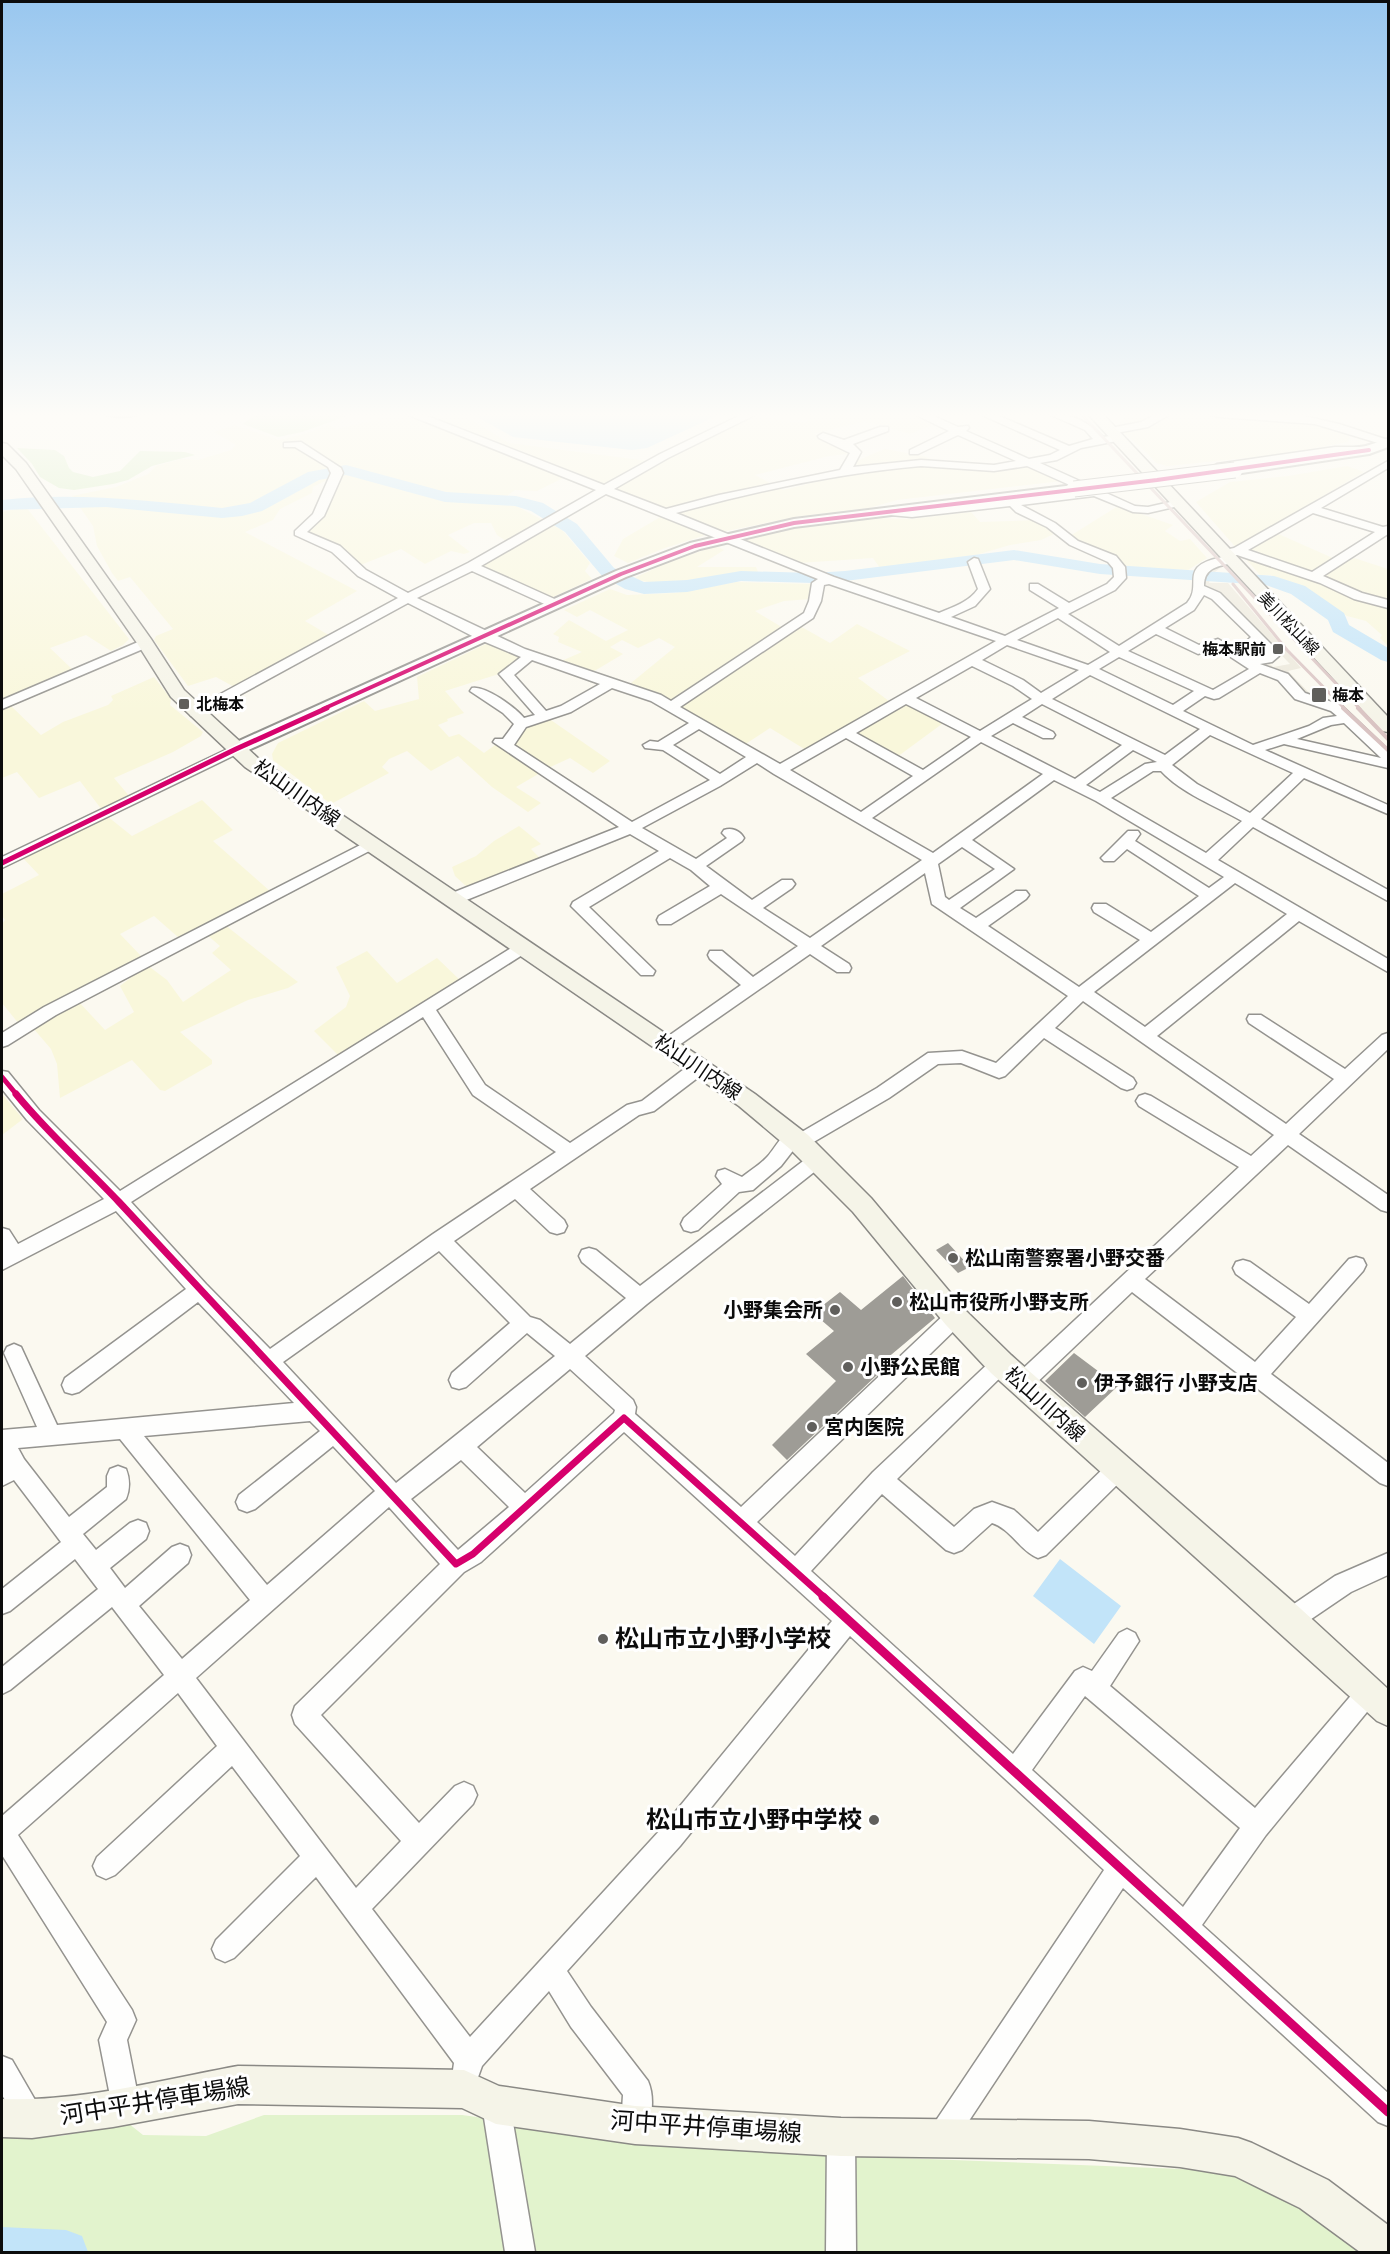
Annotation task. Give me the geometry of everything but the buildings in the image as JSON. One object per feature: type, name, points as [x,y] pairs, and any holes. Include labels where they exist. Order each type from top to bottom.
[{"type":"main road","name":"松山川内線","points":[[57,517],[177,693],[236,749],[252,763],[370,845],[747,1100],[797,1140],[862,1205],[955,1317],[1001,1364],[1389,1710]]},
{"type":"main road","name":"美川松山線","points":[[1192,517],[1231,555],[1385,720]]},
{"type":"main road","name":"河中平井停車場線","points":[[17,2119],[126,2106],[238,2085],[481,2091],[635,2125],[842,2148],[941,2138],[1089,2140],[1180,2148],[1238,2157],[1314,2194],[1389,2252]]},
{"type":"street","points":[[317,517],[299,533],[336,549],[362,573],[483,636],[656,698],[672,706],[931,860],[938,900],[1144,1036],[1389,1205]]},
{"type":"street","points":[[196,713],[472,566],[556,517]]},
{"type":"street","points":[[675,517],[825,578],[1091,670],[1252,750],[1389,810]]},
{"type":"street","points":[[2,863],[236,749],[668,554],[725,537],[794,523],[841,517]]},
{"type":"street","points":[[779,771],[1063,610],[1111,587],[1120,571],[1112,559],[1074,543],[1051,525],[1035,517]]},
{"type":"street","points":[[862,818],[980,736],[1043,700],[1194,603],[1199,594],[1199,580],[1211,564],[1297,517]]},
{"type":"street","points":[[1343,517],[1386,530]]},
{"type":"street","points":[[1314,576],[1386,530]]},
{"type":"street","points":[[1231,555],[1314,576],[1358,596],[1389,604]]},
{"type":"street","points":[[938,618],[972,602],[981,595],[984,589],[974,562]]},
{"type":"street","points":[[472,566],[555,604]]},
{"type":"street","points":[[672,706],[809,615],[815,601],[818,583],[825,578]]},
{"type":"street","points":[[1199,580],[1257,638]]},
{"type":"street","points":[[1034,587],[1119,652],[1214,694],[1259,668]]},
{"type":"street","points":[[1156,629],[1197,650],[1218,643],[1259,668],[1283,677],[1300,696],[1336,708],[1389,757]]},
{"type":"street","points":[[2,705],[145,643]]},
{"type":"street","points":[[531,655],[506,674],[543,716]]},
{"type":"street","points":[[973,661],[1018,683],[1043,700],[1132,744],[1165,763],[1173,775],[1389,896]]},
{"type":"street","points":[[611,683],[566,709],[521,724],[503,745],[696,866],[721,887],[843,968]]},
{"type":"street","points":[[1174,711],[1204,690]]},
{"type":"street","points":[[477,691],[510,712],[519,719],[521,724]]},
{"type":"street","points":[[907,699],[1101,798],[1389,966]]},
{"type":"street","points":[[1012,717],[1048,735]]},
{"type":"street","points":[[1252,750],[1314,729],[1328,721],[1385,720]]},
{"type":"street","points":[[650,745],[655,748],[664,745],[699,723]]},
{"type":"street","points":[[1101,798],[1150,767],[1165,763],[1209,729]]},
{"type":"street","points":[[845,732],[923,776]]},
{"type":"street","points":[[1284,739],[1299,745],[1389,764]]},
{"type":"street","points":[[1076,785],[1132,744]]},
{"type":"street","points":[[664,745],[720,780]]},
{"type":"street","points":[[453,899],[632,828],[720,780],[756,757]]},
{"type":"street","points":[[666,1046],[810,947],[1053,773]]},
{"type":"street","points":[[1208,860],[1302,773]]},
{"type":"street","points":[[1109,858],[1146,824]]},
{"type":"street","points":[[696,866],[737,838],[729,833]]},
{"type":"street","points":[[950,908],[1006,869],[961,839]]},
{"type":"street","points":[[1125,841],[1210,896]]},
{"type":"street","points":[[2,1041],[50,1011],[370,845]]},
{"type":"street","points":[[647,971],[579,906],[670,850]]},
{"type":"street","points":[[691,1224],[730,1180],[746,1185],[775,1161],[785,1146],[883,1092],[934,1058],[962,1057],[999,1071],[1042,1028],[1081,994],[1235,876]]},
{"type":"street","points":[[753,907],[787,884]]},
{"type":"street","points":[[665,920],[721,887]]},
{"type":"street","points":[[976,926],[1021,895]]},
{"type":"street","points":[[1100,908],[1151,940]]},
{"type":"street","points":[[1144,1036],[1298,913]]},
{"type":"street","points":[[2,1236],[8,1258],[118,1201],[521,948]]},
{"type":"street","points":[[716,955],[753,986]]},
{"type":"street","points":[[426,1008],[478,1090],[570,1152]]},
{"type":"street","points":[[1255,1019],[1346,1078]]},
{"type":"street","points":[[1042,1028],[1127,1083]]},
{"type":"street","points":[[1022,1383],[1389,1039]]},
{"type":"street","points":[[269,1361],[440,1240],[633,1110],[648,1106],[698,1068]]},
{"type":"street","points":[[2,1077],[33,1115],[118,1201],[199,1290],[269,1361],[456,1564]]},
{"type":"street","points":[[1145,1101],[1254,1167]]},
{"type":"street","points":[[126,2106],[113,2040],[122,2020],[2,1833],[179,1675],[393,1495],[462,1446],[640,1298],[817,1160]]},
{"type":"street","points":[[518,1189],[556,1226]]},
{"type":"street","points":[[419,1842],[304,1715],[456,1564],[473,1554],[624,1418],[626,1407],[570,1356],[532,1326],[524,1324],[440,1240]]},
{"type":"street","points":[[589,1256],[640,1298]]},
{"type":"street","points":[[1257,1375],[1356,1265]]},
{"type":"street","points":[[1243,1268],[1310,1317]]},
{"type":"street","points":[[1133,1281],[1388,1474]]},
{"type":"street","points":[[72,1385],[199,1290]]},
{"type":"street","points":[[741,1522],[955,1317]]},
{"type":"street","points":[[459,1380],[524,1324]]},
{"type":"street","points":[[15,1353],[51,1436]]},
{"type":"street","points":[[795,1572],[881,1479],[1001,1364]]},
{"type":"street","points":[[313,1411],[2,1440],[9,1471],[72,1538],[179,1675],[355,1908],[481,2091],[520,2253]]},
{"type":"street","points":[[624,1418],[1016,1771],[1389,2112]]},
{"type":"street","points":[[124,1428],[266,1601]]},
{"type":"street","points":[[247,1502],[333,1433]]},
{"type":"street","points":[[462,1446],[525,1508]]},
{"type":"street","points":[[881,1479],[954,1542],[988,1512],[996,1511],[1038,1547],[1118,1469]]},
{"type":"street","points":[[2,1603],[118,1492],[118,1476]]},
{"type":"street","points":[[93,1567],[138,1531]]},
{"type":"street","points":[[2,1682],[180,1556]]},
{"type":"street","points":[[1290,1620],[1343,1584],[1389,1564]]},
{"type":"street","points":[[481,2091],[550,1969],[671,1837],[848,1620]]},
{"type":"street","points":[[1095,1688],[1127,1641]]},
{"type":"street","points":[[1016,1771],[1083,1679],[1257,1826]]},
{"type":"street","points":[[1185,1927],[1257,1826],[1368,1693]]},
{"type":"street","points":[[106,1866],[233,1748]]},
{"type":"street","points":[[355,1908],[464,1795]]},
{"type":"street","points":[[225,1949],[317,1858]]},
{"type":"street","points":[[941,2138],[1121,1867]]},
{"type":"street","points":[[550,1969],[587,2025],[638,2091],[635,2125]]},
{"type":"street","points":[[2,2070],[17,2119]]},
{"type":"street","points":[[840,2253],[842,2148]]},
{"type":"shaded area","points":[[2,517],[34,517],[129,639],[111,651],[86,635],[50,648],[72,669],[2,702]]},
{"type":"shaded area","points":[[87,517],[275,517],[245,532],[357,591],[305,621],[332,637],[238,689],[216,677],[188,686],[154,640],[156,636],[173,629],[130,577],[118,581],[97,546],[93,526]]},
{"type":"shaded area","points":[[315,517],[537,517],[562,530],[590,563],[585,571],[592,579],[549,599],[479,567],[513,541],[506,541],[497,535],[491,523],[474,523],[448,535],[470,552],[464,554],[451,551],[425,564],[401,549],[358,566],[305,532]]},
{"type":"shaded area","points":[[660,517],[795,517],[706,535],[628,563],[614,556],[623,539]]},
{"type":"shaded area","points":[[976,517],[980,522],[1038,520],[1056,533],[1041,540],[1010,545],[976,555],[880,568],[873,558],[799,563],[757,547],[744,539],[793,529],[878,518]]},
{"type":"shaded area","points":[[1100,517],[1150,517],[1173,525],[1165,531],[1180,541],[1190,539],[1207,558],[1188,570],[1125,567],[1121,561],[1080,544],[1070,536]]},
{"type":"shaded area","points":[[1209,517],[1287,517],[1267,529],[1344,563],[1354,558],[1388,569],[1388,646],[1380,638],[1382,635],[1366,621],[1347,616],[1303,587],[1270,575],[1260,575]]},
{"type":"shaded area","points":[[716,546],[724,550],[697,567],[756,567],[758,572],[660,584],[632,579],[669,562]]},
{"type":"shaded area","points":[[1217,566],[1220,568],[1211,575],[1209,583],[1228,583],[1301,668],[1288,671],[1314,698],[1321,697],[1336,706],[1305,696],[1285,674],[1257,666],[1270,664],[1273,667],[1290,664],[1227,599],[1206,586],[1206,577]]},
{"type":"shaded area","points":[[736,582],[813,584],[811,599],[784,601],[755,611],[785,629],[670,700],[631,683],[675,647],[659,638],[638,648],[622,640],[610,647],[623,654],[591,673],[559,662],[582,652],[558,642],[559,637],[553,634],[569,620],[606,641],[628,630],[590,610],[577,617],[564,610],[610,589],[627,595],[675,593]]},
{"type":"shaded area","points":[[857,624],[910,651],[858,678],[893,704],[806,750],[770,728],[744,745],[678,707],[800,626],[830,643]]},
{"type":"shaded area","points":[[488,643],[524,656],[502,673],[445,691],[464,713],[438,725],[449,737],[459,734],[484,753],[495,745],[540,773],[516,787],[541,803],[528,812],[492,787],[458,756],[431,771],[407,751],[389,759],[382,767],[389,773],[331,804],[273,760],[272,754],[278,743],[364,701],[375,711],[419,699],[417,677]]},
{"type":"shaded area","points":[[154,677],[171,699],[170,705],[203,732],[201,736],[173,752],[114,778],[130,797],[102,810],[80,781],[39,798],[17,772],[2,778],[2,709],[10,705],[41,735],[63,722],[108,705],[113,700],[111,696]]},
{"type":"shaded area","points":[[910,702],[946,721],[897,757],[853,732]]},
{"type":"shaded area","points":[[548,718],[610,761],[593,773],[570,758],[546,769],[513,747],[524,726]]},
{"type":"shaded area","points":[[202,800],[233,830],[213,841],[271,892],[179,938],[154,916],[120,934],[142,957],[19,1024],[2,1003],[2,924],[5,920],[2,916],[2,894],[39,875],[22,857],[107,816],[132,836]]},
{"type":"shaded area","points":[[519,826],[541,844],[531,849],[541,859],[468,888],[455,876],[452,867],[476,856],[494,841]]},
{"type":"shaded area","points":[[225,925],[298,982],[288,988],[248,1000],[180,1032],[212,1060],[212,1064],[165,1091],[160,1090],[132,1060],[60,1098],[57,1064],[51,1049],[33,1028],[78,1001],[105,1030],[134,1012],[120,986],[147,965],[167,980],[183,1002],[231,970],[212,953],[220,946],[206,934]]},
{"type":"shaded area","points":[[367,951],[397,983],[437,958],[462,982],[340,1057],[314,1031],[346,1007],[350,996],[336,967]]},
{"type":"shaded area","points":[[2,1094],[23,1119],[2,1135]]},
{"type":"green space","points":[[264,2115],[462,2115],[691,2146],[876,2157],[1233,2171],[1268,2187],[1319,2216],[1364,2252],[2,2252],[2,2138],[61,2136],[128,2123],[143,2135],[206,2136]]},
{"type":"water","points":[[1060,1559],[1121,1606],[1094,1644],[1033,1596]]},
{"type":"waterway","points":[[553,517],[571,528],[608,572],[631,585],[644,588],[687,586],[741,576],[813,578],[845,576],[1014,555],[1100,569],[1268,580],[1298,590],[1337,617],[1340,628],[1388,656]]},
{"type":"waterway","points":[[2,2249],[66,2252]]},
{"type":"railway","points":[[1179,517],[1360,709]]},
{"type":"railway","points":[[1233,584],[1287,650],[1345,709]]},
{"type":"railway","points":[[1343,708],[1388,750]]},
{"type":"railway","points":[[1358,708],[1388,739]]},
{"type":"cycle path","points":[[2,863],[236,749],[621,574],[695,546],[794,523],[843,517]]},
{"type":"cycle path","points":[[2,1077],[33,1115],[118,1201],[199,1290],[269,1361],[456,1564],[473,1554],[624,1418],[1388,2112]]},
{"type":"place","name":"梅本駅前","points":[[1278,649]]},
{"type":"place","name":"梅本","points":[[1319,695]]},
{"type":"place","name":"北梅本","points":[[184,704]]},
{"type":"place","name":"松山南警察署小野交番","points":[[953,1258]]},
{"type":"place","name":"松山市役所小野支所","points":[[897,1302]]},
{"type":"place","name":"小野集会所","points":[[835,1310]]},
{"type":"place","name":"小野公民館","points":[[848,1367]]},
{"type":"place","name":"伊予銀行 小野支店","points":[[1082,1383]]},
{"type":"place","name":"宮内医院","points":[[812,1427]]},
{"type":"place","name":"松山市立小野小学校","points":[[603,1639]]},
{"type":"place","name":"松山市立小野中学校","points":[[874,1820]]}]
